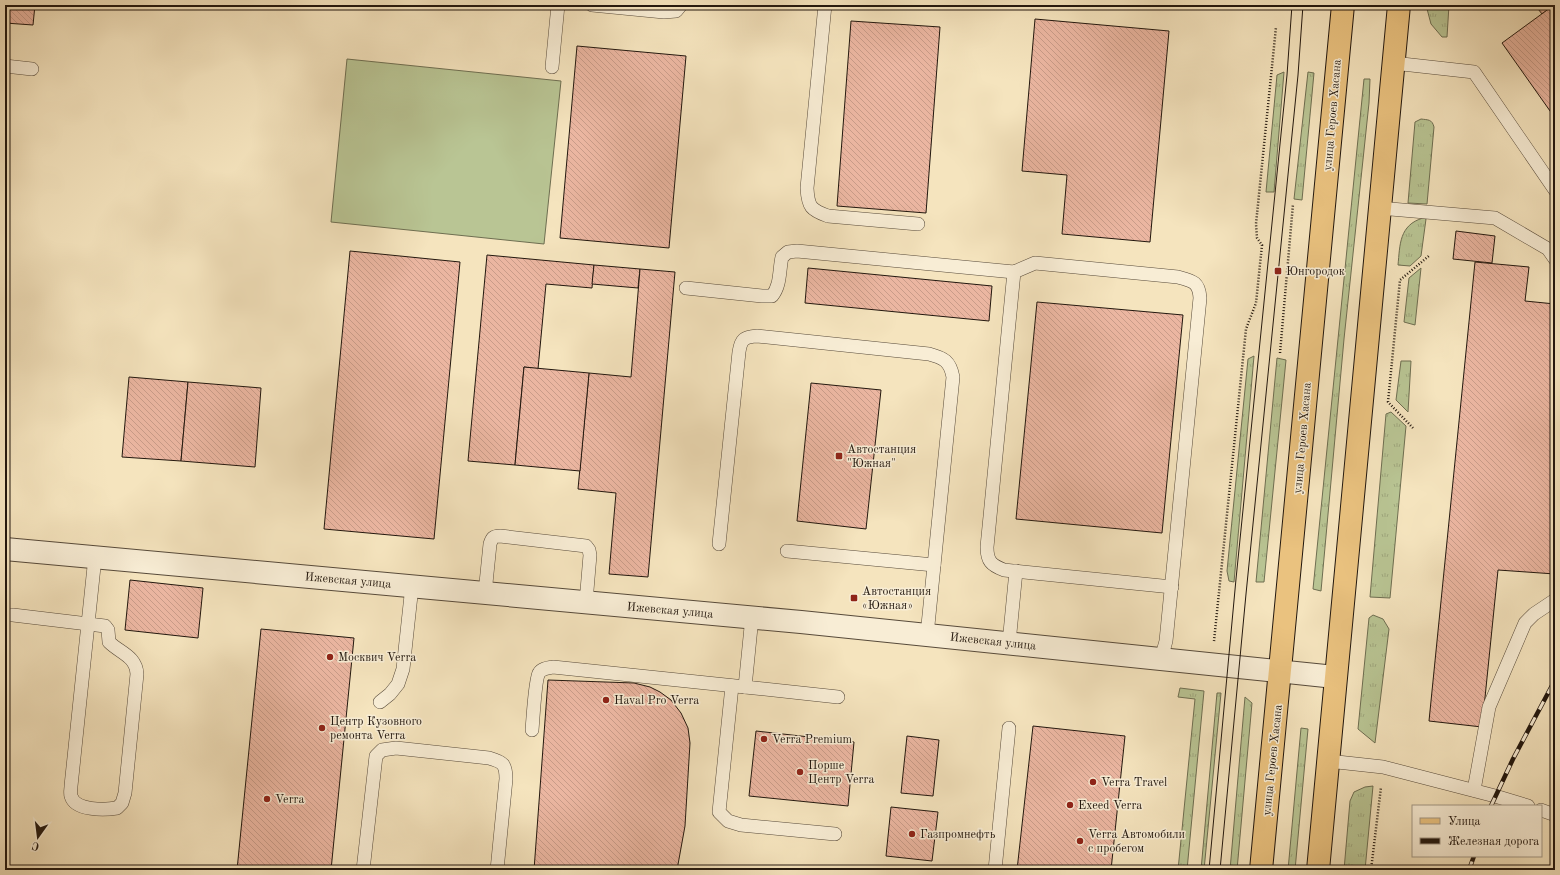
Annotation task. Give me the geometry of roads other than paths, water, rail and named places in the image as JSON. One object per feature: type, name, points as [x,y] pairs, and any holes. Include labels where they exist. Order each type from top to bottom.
[{"type":"main road","name":"улица Героев Хасана","points":[[1262,870],[1343,5]]},
{"type":"main road","points":[[1318,870],[1399,5]]},
{"type":"street","name":"Ижевская улица","points":[[5,548],[752,617],[1335,677]]},
{"type":"lane","points":[[552,67],[558,5]]},
{"type":"lane","points":[[592,5],[664,12],[676,11],[681,5]]},
{"type":"lane","points":[[825,5],[807,188],[808,200],[815,211],[828,216],[918,224]]},
{"type":"lane","points":[[1393,63],[1474,72],[1555,190]]},
{"type":"lane","points":[[5,66],[32,69]]},
{"type":"lane","points":[[1379,208],[1495,218],[1548,249],[1555,259]]},
{"type":"lane","points":[[686,288],[772,296],[779,284],[782,257],[788,252],[797,250],[1014,272],[1035,263],[1178,277],[1192,280],[1200,289],[1200,298],[1172,587],[1166,641],[1161,659]]},
{"type":"lane","points":[[1014,272],[987,557],[994,566],[1004,570],[1172,587]]},
{"type":"lane","points":[[719,544],[740,343],[747,337],[757,336],[929,354],[942,358],[951,366],[953,377],[927,635]]},
{"type":"lane","points":[[485,593],[491,539],[495,536],[500,536],[586,546],[590,555],[586,602]]},
{"type":"lane","points":[[787,551],[934,566]]},
{"type":"lane","points":[[13,615],[88,623],[105,626],[108,630],[109,642],[129,657],[136,665],[137,674],[124,793],[122,803],[117,808],[106,810],[88,808],[76,804],[71,796],[88,623],[95,557]]},
{"type":"lane","points":[[1009,643],[1016,571]]},
{"type":"lane","points":[[380,702],[390,694],[398,684],[403,669],[412,586]]},
{"type":"lane","points":[[1474,790],[1489,707],[1525,623],[1534,614],[1555,600]]},
{"type":"lane","points":[[752,617],[738,687],[719,812],[728,821],[741,825],[834,834]]},
{"type":"lane","points":[[532,730],[539,672],[545,668],[553,667],[838,697]]},
{"type":"lane","points":[[995,870],[1010,728]]},
{"type":"lane","points":[[362,870],[376,756],[382,750],[396,748],[489,758],[500,761],[506,768],[497,870]]},
{"type":"lane","points":[[1328,761],[1383,767],[1474,790],[1525,805]]},
{"type":"lane","points":[[1542,810],[1555,815]]},
{"type":"tram line","points":[[1209,870],[1236,579],[1287,75],[1292,5]]},
{"type":"tram line","points":[[1220,870],[1298,75],[1303,5]]},
{"type":"railway","points":[[1491,805],[1513,759],[1555,680]]},
{"type":"railway","points":[[1469,870],[1474,857]]},
{"type":"place","name":"Юнгородок","points":[[1278,271]]},
{"type":"place","name":"Автостанция \"Южная\"","points":[[839,456]]},
{"type":"place","name":"Автостанция «Южная»","points":[[854,598]]},
{"type":"place","name":"Москвич Verra","points":[[330,657]]},
{"type":"place","name":"Haval Pro Verra","points":[[606,700]]},
{"type":"place","name":"Центр Кузовного ремонта Verra","points":[[322,728]]},
{"type":"place","name":"Verra Premium","points":[[764,739]]},
{"type":"place","name":"Порше Центр Verra","points":[[800,772]]},
{"type":"place","name":"Verra Travel","points":[[1093,782]]},
{"type":"place","name":"Verra","points":[[267,799]]},
{"type":"place","name":"Exeed Verra","points":[[1070,805]]},
{"type":"place","name":"Газпромнефть","points":[[912,834]]},
{"type":"place","name":"Verra Автомобили с пробегом","points":[[1080,841]]}]
